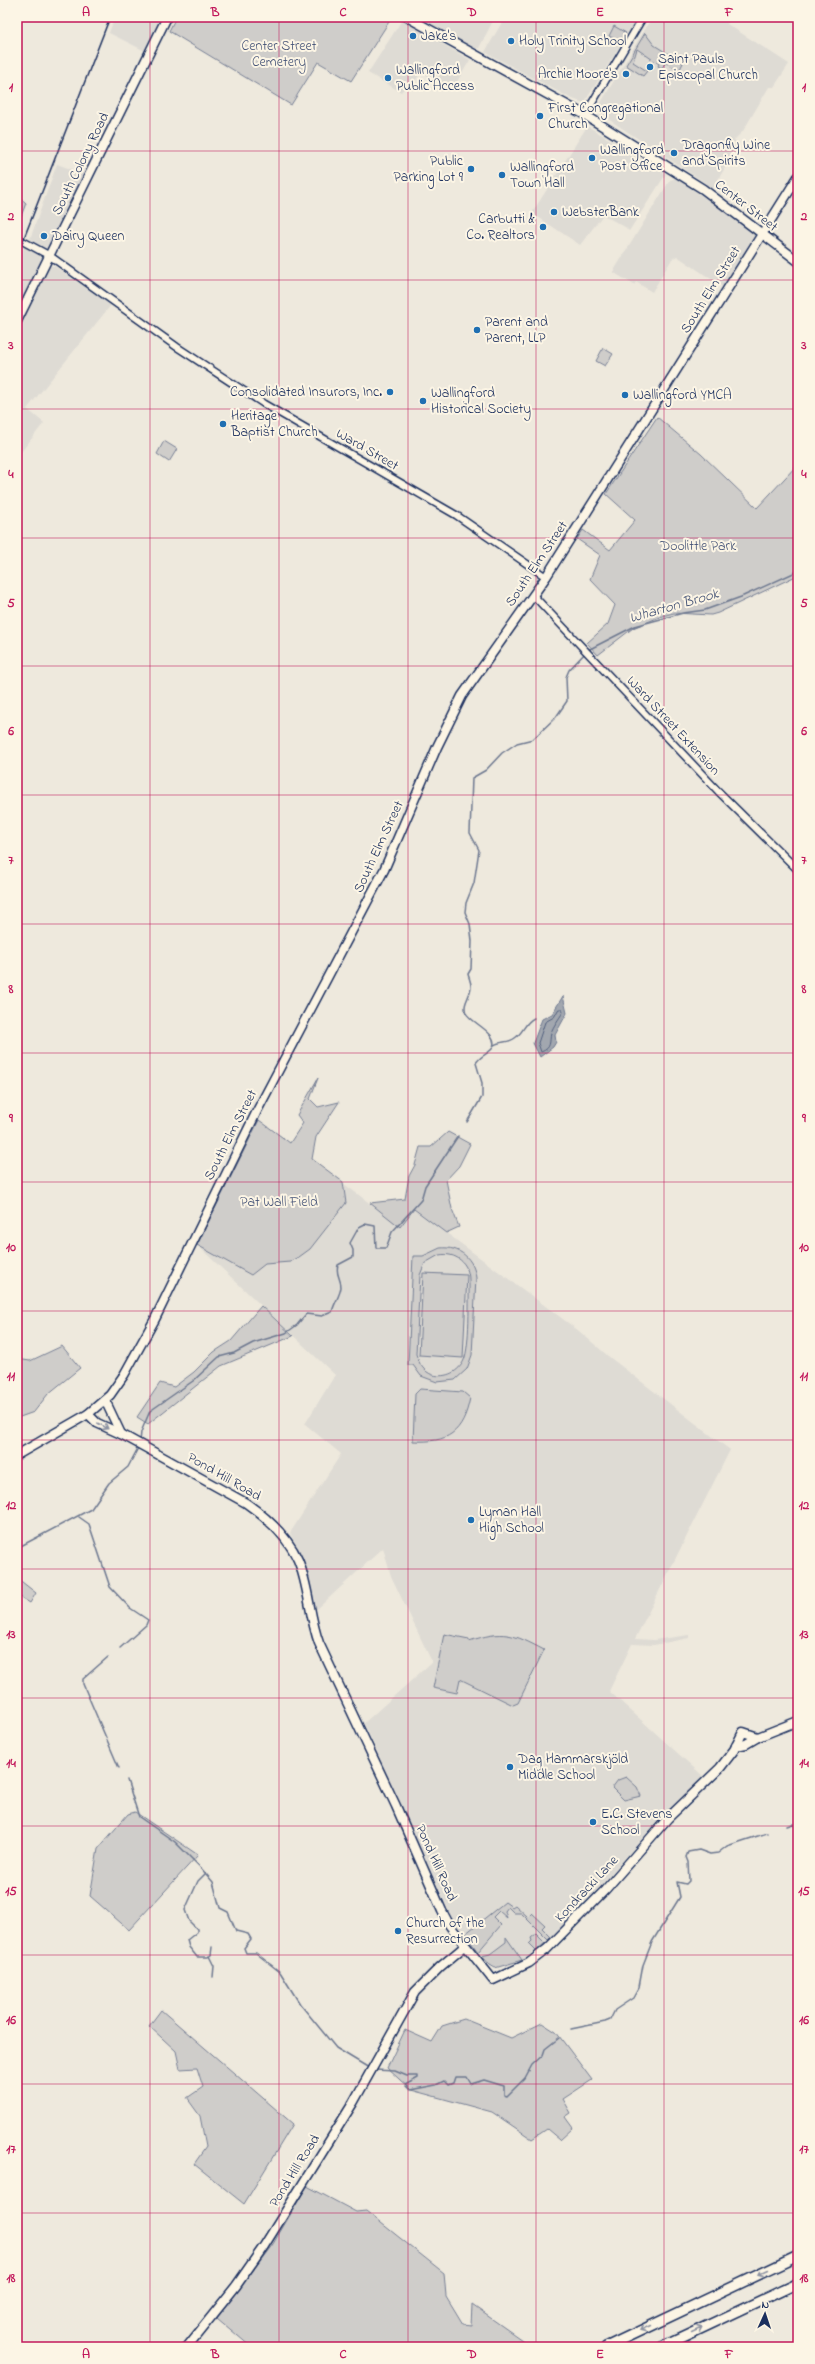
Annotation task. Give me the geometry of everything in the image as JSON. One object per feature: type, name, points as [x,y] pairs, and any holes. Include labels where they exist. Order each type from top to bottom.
[{"type":"highway","points":[[606,2347],[798,2256]]},
{"type":"highway","points":[[662,2347],[798,2283]]},
{"type":"main road","name":"South Colony Road","points":[[17,322],[167,17]]},
{"type":"main road","name":"Center Street","points":[[407,17],[585,115],[702,189],[798,261]]},
{"type":"main road","name":"South Elm Street","points":[[17,1455],[88,1414],[105,1400],[124,1375],[155,1319],[257,1111],[380,877],[455,709],[546,577],[761,234],[798,178]]},
{"type":"main road","points":[[105,1400],[121,1434]]},
{"type":"main road","name":"Pond Hill Road","points":[[88,1414],[97,1423],[121,1434],[250,1506],[277,1530],[295,1553],[302,1571],[312,1620],[320,1643],[396,1806],[442,1910],[450,1926],[465,1946],[440,1967],[415,1992],[353,2103],[264,2246],[236,2286],[187,2347]]},
{"type":"main road","points":[[736,1746],[746,1744],[758,1737],[798,1721]]},
{"type":"main road","name":"Kondracki Lane","points":[[465,1946],[493,1980],[529,1963],[547,1949],[599,1896],[668,1818],[720,1768],[736,1746],[743,1732],[758,1737]]},
{"type":"street","points":[[585,115],[644,17]]},
{"type":"street","name":"Ward Street","points":[[17,238],[50,256],[177,347],[264,404],[456,515],[546,577]]},
{"type":"street","name":"Ward Street Extension","points":[[533,596],[584,648],[718,791],[798,870]]},
{"type":"shaded area","points":[[115,17],[161,17],[145,51],[109,33]]},
{"type":"shaded area","points":[[419,17],[495,17],[479,48],[475,48]]},
{"type":"shaded area","points":[[505,17],[542,17],[551,23],[555,17],[638,17],[584,103],[570,98],[485,52]]},
{"type":"shaded area","points":[[652,17],[731,17],[727,24],[789,64],[774,87],[769,87],[743,131],[734,140],[739,144],[713,188],[596,111]]},
{"type":"shaded area","points":[[402,20],[470,60],[452,90],[421,72],[414,83],[411,81],[401,92],[368,73]]},
{"type":"shaded area","points":[[589,127],[666,174],[629,231],[625,227],[603,215],[580,245],[532,213],[586,128]]},
{"type":"shaded area","points":[[57,164],[84,174],[46,249],[30,239]]},
{"type":"shaded area","points":[[677,178],[755,234],[723,287],[677,256],[672,259],[652,292],[636,282],[634,285],[613,272],[670,180]]},
{"type":"shaded area","points":[[24,245],[40,254],[41,261],[17,310],[17,263]]},
{"type":"shaded area","points":[[50,266],[54,266],[111,305],[27,409],[44,423],[17,457],[17,332]]},
{"type":"shaded area","points":[[259,1120],[400,1226],[414,1209],[579,1331],[608,1356],[730,1450],[635,1639],[654,1640],[689,1635],[689,1638],[654,1645],[632,1644],[609,1691],[704,1777],[662,1816],[593,1894],[541,1947],[526,1958],[509,1965],[491,1966],[453,1920],[364,1723],[432,1662],[391,1576],[383,1548],[316,1610],[304,1561],[290,1533],[341,1454],[305,1424],[335,1375],[198,1246]]},
{"type":"green space","name":"Center Street Cemetery","points":[[176,17],[392,17],[351,81],[318,62],[291,105],[169,31]]},
{"type":"green space","points":[[614,26],[626,33],[620,42],[609,36]]},
{"type":"green space","points":[[645,33],[654,45],[683,63],[679,71],[666,63],[661,68],[658,66],[659,64],[637,49],[633,62],[647,71],[643,76],[626,65]]},
{"type":"green space","points":[[17,195],[26,203],[17,227]]},
{"type":"green space","points":[[603,348],[613,354],[605,366],[596,361]]},
{"type":"green space","name":"Doolittle Park","points":[[657,417],[701,454],[757,508],[798,464],[798,575],[718,613],[711,615],[674,613],[662,616],[633,628],[598,655],[587,643],[608,624],[615,605],[590,579],[600,555],[577,539],[583,530],[610,550],[635,520],[606,494]]},
{"type":"green space","points":[[164,441],[177,449],[169,462],[157,454]]},
{"type":"green space","name":"Pat Wall Field","points":[[318,1078],[310,1099],[318,1107],[339,1102],[316,1137],[312,1159],[343,1182],[346,1203],[310,1249],[290,1262],[265,1264],[251,1275],[197,1245],[259,1120],[290,1143],[303,1123],[297,1115]]},
{"type":"green space","points":[[448,1132],[470,1144],[459,1166],[446,1180],[452,1209],[459,1227],[446,1233],[414,1209],[400,1227],[370,1203],[405,1199],[409,1176],[415,1165],[420,1147],[431,1147]]},
{"type":"green space","points":[[440,1248],[454,1249],[465,1255],[475,1271],[476,1278],[472,1355],[467,1369],[455,1380],[437,1382],[421,1376],[413,1365],[408,1365],[413,1256],[423,1256]],"holes":[[[439,1255],[456,1257],[467,1268],[469,1280],[468,1333],[466,1353],[462,1364],[452,1373],[438,1376],[430,1374],[424,1370],[416,1354],[420,1275],[425,1263]]]},
{"type":"green space","points":[[423,1273],[467,1275],[463,1358],[419,1355]]},
{"type":"green space","points":[[261,1306],[293,1336],[221,1366],[148,1424],[137,1417],[160,1383],[174,1387],[194,1372],[214,1352],[231,1341]]},
{"type":"green space","points":[[62,1346],[80,1368],[48,1394],[34,1412],[17,1418],[17,1359],[30,1361]]},
{"type":"green space","points":[[420,1389],[463,1392],[470,1398],[463,1420],[458,1428],[445,1438],[413,1441],[415,1394]]},
{"type":"green space","points":[[17,1578],[36,1593],[30,1603],[17,1595]]},
{"type":"green space","points":[[444,1634],[469,1639],[469,1641],[491,1635],[507,1635],[524,1640],[544,1650],[518,1703],[513,1705],[460,1679],[457,1693],[433,1688]]},
{"type":"green space","points":[[626,1777],[637,1787],[641,1796],[624,1800],[612,1788],[618,1780]]},
{"type":"green space","points":[[135,1812],[198,1855],[129,1930],[90,1896],[98,1849],[128,1814]]},
{"type":"green space","points":[[505,1902],[512,1907],[515,1905],[528,1917],[532,1913],[545,1925],[542,1928],[551,1937],[548,1940],[521,1913],[514,1913],[508,1907],[505,1911],[507,1918],[499,1911],[493,1917],[501,1925],[478,1952],[465,1934]]},
{"type":"green space","points":[[536,1934],[545,1943],[536,1951],[529,1944],[532,1941],[531,1938]]},
{"type":"green space","points":[[506,1937],[522,1960],[495,1968],[482,1956],[490,1954],[506,1942]]},
{"type":"green space","points":[[161,2010],[293,2124],[244,2204],[194,2164],[206,2147],[200,2116],[187,2098],[203,2087],[197,2068],[180,2069],[176,2051],[149,2026]]},
{"type":"green space","points":[[464,2019],[511,2038],[542,2023],[556,2032],[592,2080],[563,2099],[571,2113],[565,2117],[573,2128],[560,2140],[547,2129],[532,2139],[492,2112],[411,2090],[387,2068],[405,2030],[432,2042],[442,2026]]},
{"type":"green space","points":[[307,2186],[356,2212],[366,2211],[444,2273],[446,2296],[463,2324],[471,2325],[472,2305],[532,2347],[251,2347],[217,2318],[273,2244]]},
{"type":"water","points":[[563,996],[567,1013],[555,1035],[556,1042],[553,1047],[540,1057],[533,1043],[542,1019],[552,1014]]},
{"type":"waterway","name":"Wharton Brook","points":[[588,650],[635,626],[683,613],[705,610],[741,597],[798,571]]},
{"type":"waterway","name":"Wharton Brook","points":[[467,1122],[482,1097],[482,1083],[476,1063],[492,1049],[494,1042],[492,1037],[469,1017],[465,1009],[471,990],[468,974],[471,969],[472,941],[470,924],[465,912],[466,903],[474,883],[479,850],[470,833],[472,778],[486,770],[502,753],[517,743],[533,739],[556,717],[567,701],[566,677],[569,670],[586,652]]},
{"type":"waterway","points":[[494,1045],[510,1041],[515,1038],[528,1022],[534,1018]]},
{"type":"waterway","name":"Wharton Brook","points":[[140,1442],[141,1432],[150,1411],[193,1381],[219,1357],[234,1353],[253,1343],[286,1333],[297,1325],[306,1314],[322,1316],[332,1312],[341,1287],[337,1268],[338,1265],[353,1257],[353,1250],[350,1243],[359,1227],[365,1224],[375,1226],[376,1248],[386,1248],[392,1232],[421,1200],[425,1186],[458,1136]]},
{"type":"waterway","name":"Wharton Brook","points":[[17,1548],[91,1509],[109,1483],[128,1467],[138,1448]]},
{"type":"waterway","points":[[79,1517],[89,1524],[110,1587],[130,1608],[148,1620],[146,1625],[120,1648]]},
{"type":"waterway","points":[[108,1657],[83,1679],[83,1684],[119,1768]]},
{"type":"waterway","points":[[127,1780],[139,1817],[175,1842],[213,1882],[220,1908],[228,1912],[236,1931],[248,1934],[251,1939],[244,1948],[246,1953],[256,1953],[280,1972],[300,2004],[336,2048],[369,2068]]},
{"type":"waterway","points":[[787,1826],[793,1824],[797,1826],[798,1824]]},
{"type":"waterway","points":[[571,2029],[610,2020],[615,2010],[633,1998],[639,1987],[643,1965],[652,1942],[680,1897],[677,1882],[686,1884],[689,1881],[688,1862],[686,1857],[688,1852],[699,1850],[710,1854],[718,1853],[727,1846],[767,1833]]},
{"type":"waterway","points":[[205,1874],[198,1881],[185,1910],[189,1921],[197,1929],[197,1932],[187,1940],[189,1947],[197,1957],[208,1957],[211,1955],[212,1947]]},
{"type":"waterway","points":[[209,1956],[214,1966],[213,1977]]},
{"type":"waterway","points":[[375,2070],[395,2071],[407,2076],[418,2076],[418,2078],[405,2085],[410,2090],[436,2085],[444,2081],[448,2085],[453,2083],[455,2077],[467,2077],[471,2084],[484,2080],[504,2086],[504,2095],[507,2096],[525,2078],[532,2065],[543,2055],[545,2049],[559,2038]]},
{"type":"railway","points":[[17,256],[110,17]]},
{"type":"place","name":"Jake's","points":[[413,36]]},
{"type":"place","name":"Holy Trinity School","points":[[511,41]]},
{"type":"place","name":"Saint Pauls Episcopal Church","points":[[650,67]]},
{"type":"place","name":"Archie Moore's","points":[[626,74]]},
{"type":"place","name":"Wallingford Public Access","points":[[388,78]]},
{"type":"place","name":"First Congregational Church","points":[[540,116]]},
{"type":"place","name":"Dragonfly Wine and Spirits","points":[[674,153]]},
{"type":"place","name":"Wallingford Post Office","points":[[592,158]]},
{"type":"place","name":"Public Parking Lot 9","points":[[471,169]]},
{"type":"place","name":"Wallingford Town Hall","points":[[502,175]]},
{"type":"place","name":"WebsterBank","points":[[554,212]]},
{"type":"place","name":"Carbutti & Co. Realtors","points":[[543,227]]},
{"type":"place","name":"Dairy Queen","points":[[44,236]]},
{"type":"place","name":"Parent and Parent, LLP","points":[[477,330]]},
{"type":"place","name":"Consolidated Insurors, Inc.","points":[[390,392]]},
{"type":"place","name":"Wallingford YMCA","points":[[625,395]]},
{"type":"place","name":"Wallingford Historical Society","points":[[423,401]]},
{"type":"place","name":"Heritage Baptist Church","points":[[223,424]]},
{"type":"place","name":"Lyman Hall High School","points":[[471,1520]]},
{"type":"place","name":"Dag Hammarskjöld Middle School","points":[[510,1767]]},
{"type":"place","name":"E.C. Stevens School","points":[[593,1822]]},
{"type":"place","name":"Church of the Resurrection","points":[[398,1931]]}]
